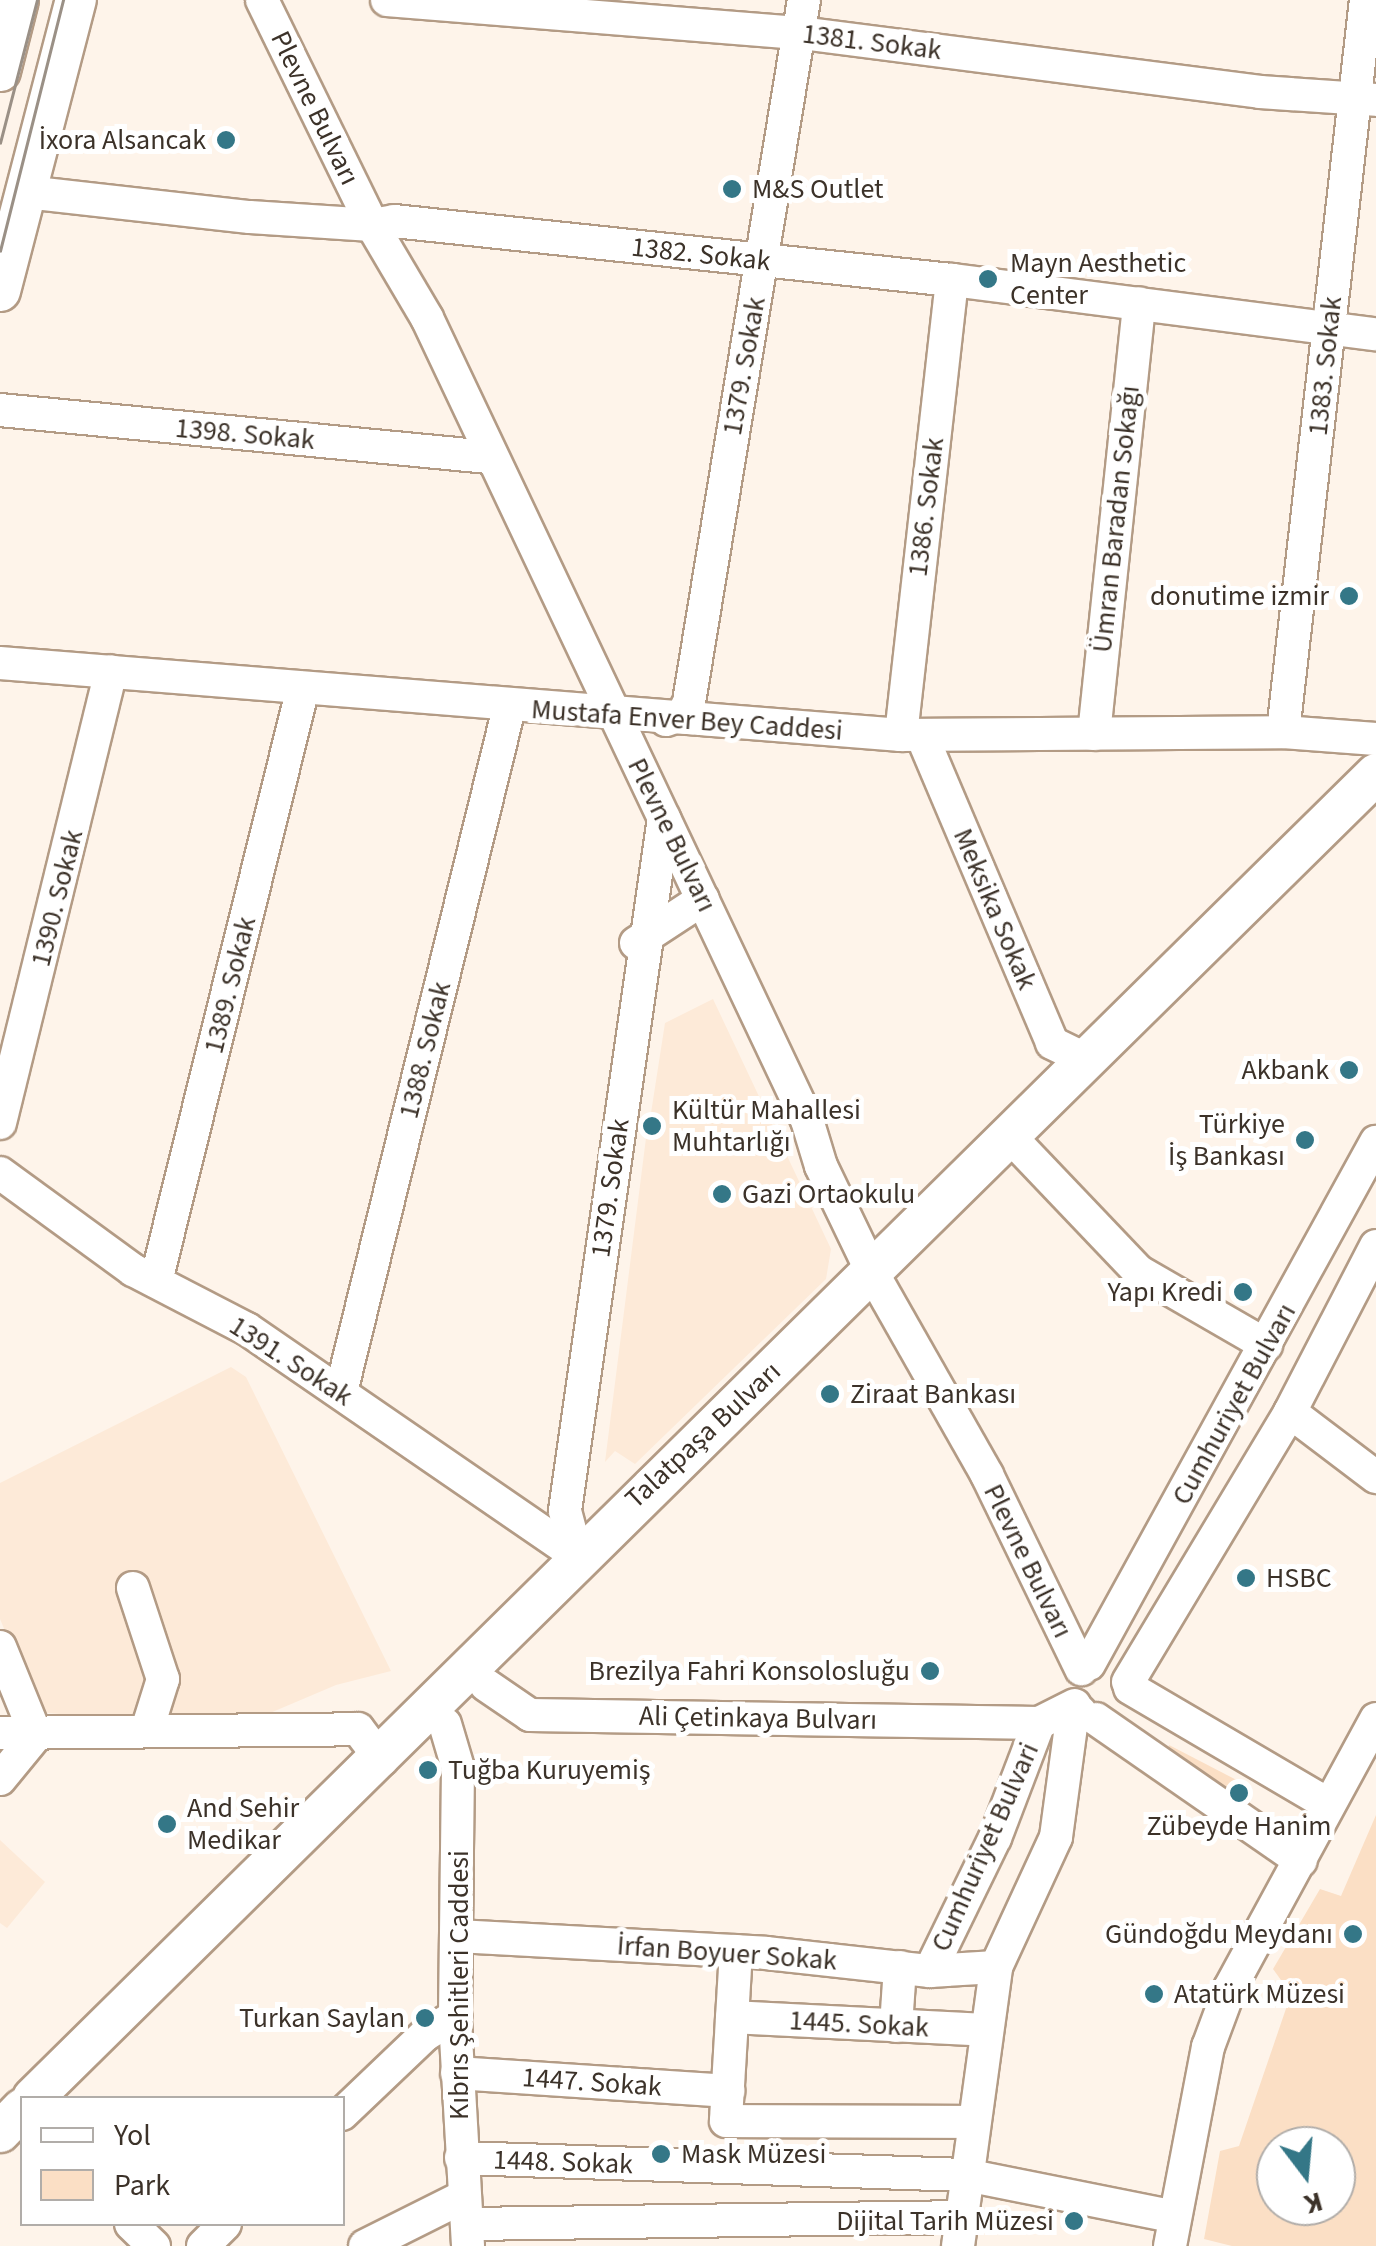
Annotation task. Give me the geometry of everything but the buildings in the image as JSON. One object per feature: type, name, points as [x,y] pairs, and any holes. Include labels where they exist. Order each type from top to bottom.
[{"type":"main road","points":[[0,71],[18,0]]},
{"type":"main road","points":[[0,291],[76,0]]},
{"type":"main road","name":"Talatpaşa Bulvarı","points":[[69,2096],[486,1684],[1089,1061],[1376,774]]},
{"type":"main road","name":"Talatpaşa Bulvarı","points":[[37,2096],[381,1760],[578,1556],[1022,1150],[1376,794]]},
{"type":"main road","name":"Talatpaşa Bulvarı","points":[[0,2165],[15,2117]]},
{"type":"street","name":"Plevne Bulvarı","points":[[262,0],[372,225],[427,318],[807,1120],[834,1153],[885,1275],[1085,1667]]},
{"type":"street","name":"1381. Sokak","points":[[387,0],[802,16],[1365,100]]},
{"type":"street","name":"1383. Sokak","points":[[1284,732],[1329,328],[1365,100],[1366,0]]},
{"type":"street","name":"1379. Sokak","points":[[666,720],[683,714],[689,702],[802,16]]},
{"type":"street","name":"1382. Sokak","points":[[26,192],[372,225],[394,221],[952,280],[1376,334]]},
{"type":"street","name":"1386. Sokak","points":[[911,736],[952,280]]},
{"type":"street","name":"Ümran Baradan Sokağı","points":[[1094,734],[1139,303]]},
{"type":"street","name":"1398. Sokak","points":[[0,410],[490,457]]},
{"type":"street","name":"Mustafa Enver Bey Caddesi","points":[[0,662],[510,708],[911,736],[1284,732],[1376,739]]},
{"type":"street","name":"1390. Sokak","points":[[0,1123],[110,671]]},
{"type":"street","name":"1389. Sokak","points":[[156,1281],[303,688]]},
{"type":"street","name":"1388. Sokak","points":[[341,1392],[510,708]]},
{"type":"street","name":"Meksika Sokak","points":[[911,736],[1052,1043],[1089,1061]]},
{"type":"street","name":"1379. Sokak","points":[[578,1556],[565,1511],[634,943],[664,818]]},
{"type":"street","points":[[634,943],[703,899]]},
{"type":"street","name":"Cumhuriyet Bulvarı","points":[[1085,1667],[1376,1142]]},
{"type":"street","points":[[1022,1150],[1138,1271],[1266,1345]]},
{"type":"street","name":"1391. Sokak","points":[[0,1172],[156,1281],[246,1329],[341,1392],[578,1556]]},
{"type":"street","name":"Cumhuriyet Bulvarı","points":[[1129,1685],[1290,1412],[1376,1246]]},
{"type":"street","points":[[1290,1412],[1376,1476]]},
{"type":"street","points":[[133,1588],[163,1679],[147,1730]]},
{"type":"street","points":[[0,1647],[36,1735]]},
{"type":"street","points":[[1301,1861],[1084,1712],[1072,1690],[1085,1667],[1117,1667],[1129,1685],[1326,1803]]},
{"type":"street","name":"Ali Çetinkaya Bulvarı","points":[[486,1684],[530,1715],[1039,1723]]},
{"type":"street","points":[[1039,1723],[1084,1712],[1120,1712],[1129,1685]]},
{"type":"street","points":[[365,2246],[466,2222],[809,2222],[960,2232],[996,1967],[1056,1837],[1072,1726],[1084,1712]]},
{"type":"street","points":[[1170,2231],[1224,2002],[1301,1861],[1326,1803],[1376,1718]]},
{"type":"street","name":"Cumhuriyet Bulvari","points":[[915,1969],[995,1838],[1039,1723]]},
{"type":"street","name":"Kıbrıs Şehitleri Caddesi","points":[[446,1724],[458,1768],[457,2073],[466,2222]]},
{"type":"street","points":[[0,1733],[358,1729],[381,1760]]},
{"type":"street","points":[[0,1780],[36,1735]]},
{"type":"street","name":"İrfan Boyuer Sokak","points":[[456,1936],[736,1951],[915,1969],[996,1967]]},
{"type":"street","points":[[727,2106],[736,1951]]},
{"type":"street","points":[[896,2026],[915,1969]]},
{"type":"street","points":[[345,2111],[425,2035],[456,2016]]},
{"type":"street","name":"1445. Sokak","points":[[732,2017],[985,2030]]},
{"type":"street","name":"1447. Sokak","points":[[457,2073],[727,2106],[973,2122]]},
{"type":"street","name":"1448. Sokak","points":[[461,2158],[966,2175],[1170,2231]]},
{"type":"street","points":[[809,2171],[809,2222]]},
{"type":"street","points":[[133,2226],[154,2246]]},
{"type":"street","points":[[203,2246],[222,2226]]},
{"type":"shaded area","name":"Gazi Ortaokulu","points":[[713,999],[831,1249],[826,1279],[635,1464],[615,1451],[605,1462],[646,1138],[654,1139],[658,1115],[651,1113],[665,1023]]},
{"type":"shaded area","points":[[231,1367],[246,1377],[391,1671],[336,1685],[263,1716],[119,1720],[39,1712],[0,1619],[0,1483]]},
{"type":"shaded area","points":[[0,1840],[45,1882],[7,1928],[0,1923]]},
{"type":"green space","points":[[1169,1745],[1252,1788],[1243,1807],[1167,1751]]},
{"type":"green space","points":[[1376,1815],[1376,2246],[1232,2246],[1204,2239],[1220,2151],[1239,2146],[1291,1994],[1273,1969],[1320,1889],[1341,1896]]},
{"type":"tram line","points":[[0,143],[37,0]]},
{"type":"tram line","points":[[0,251],[63,0]]},
{"type":"place","name":"İxora Alsancak","points":[[226,140]]},
{"type":"place","name":"M&S Outlet","points":[[732,189]]},
{"type":"place","name":"Mayn Aesthetic Center","points":[[988,279]]},
{"type":"place","name":"donutime izmir","points":[[1349,596]]},
{"type":"place","name":"Akbank","points":[[1349,1070]]},
{"type":"place","name":"Kültür Mahallesi Muhtarlığı","points":[[652,1126]]},
{"type":"place","name":"Türkiye İş Bankası","points":[[1305,1140]]},
{"type":"place","name":"Gazi Ortaokulu","points":[[722,1194]]},
{"type":"place","name":"Yapı Kredi","points":[[1243,1292]]},
{"type":"place","name":"Ziraat Bankası","points":[[830,1394]]},
{"type":"place","name":"HSBC","points":[[1246,1578]]},
{"type":"place","name":"Brezilya Fahri Konsolosluğu","points":[[930,1671]]},
{"type":"place","name":"Tuğba Kuruyemiş","points":[[428,1770]]},
{"type":"place","name":"Zübeyde Hanim","points":[[1239,1793]]},
{"type":"place","name":"And Sehir Medikar","points":[[167,1824]]},
{"type":"place","name":"Gündoğdu Meydanı","points":[[1353,1934]]},
{"type":"place","name":"Atatürk Müzesi","points":[[1154,1994]]},
{"type":"place","name":"Turkan Saylan","points":[[425,2018]]},
{"type":"place","name":"Mask Müzesi","points":[[661,2154]]},
{"type":"place","name":"Dijital Tarih Müzesi","points":[[1074,2221]]}]
